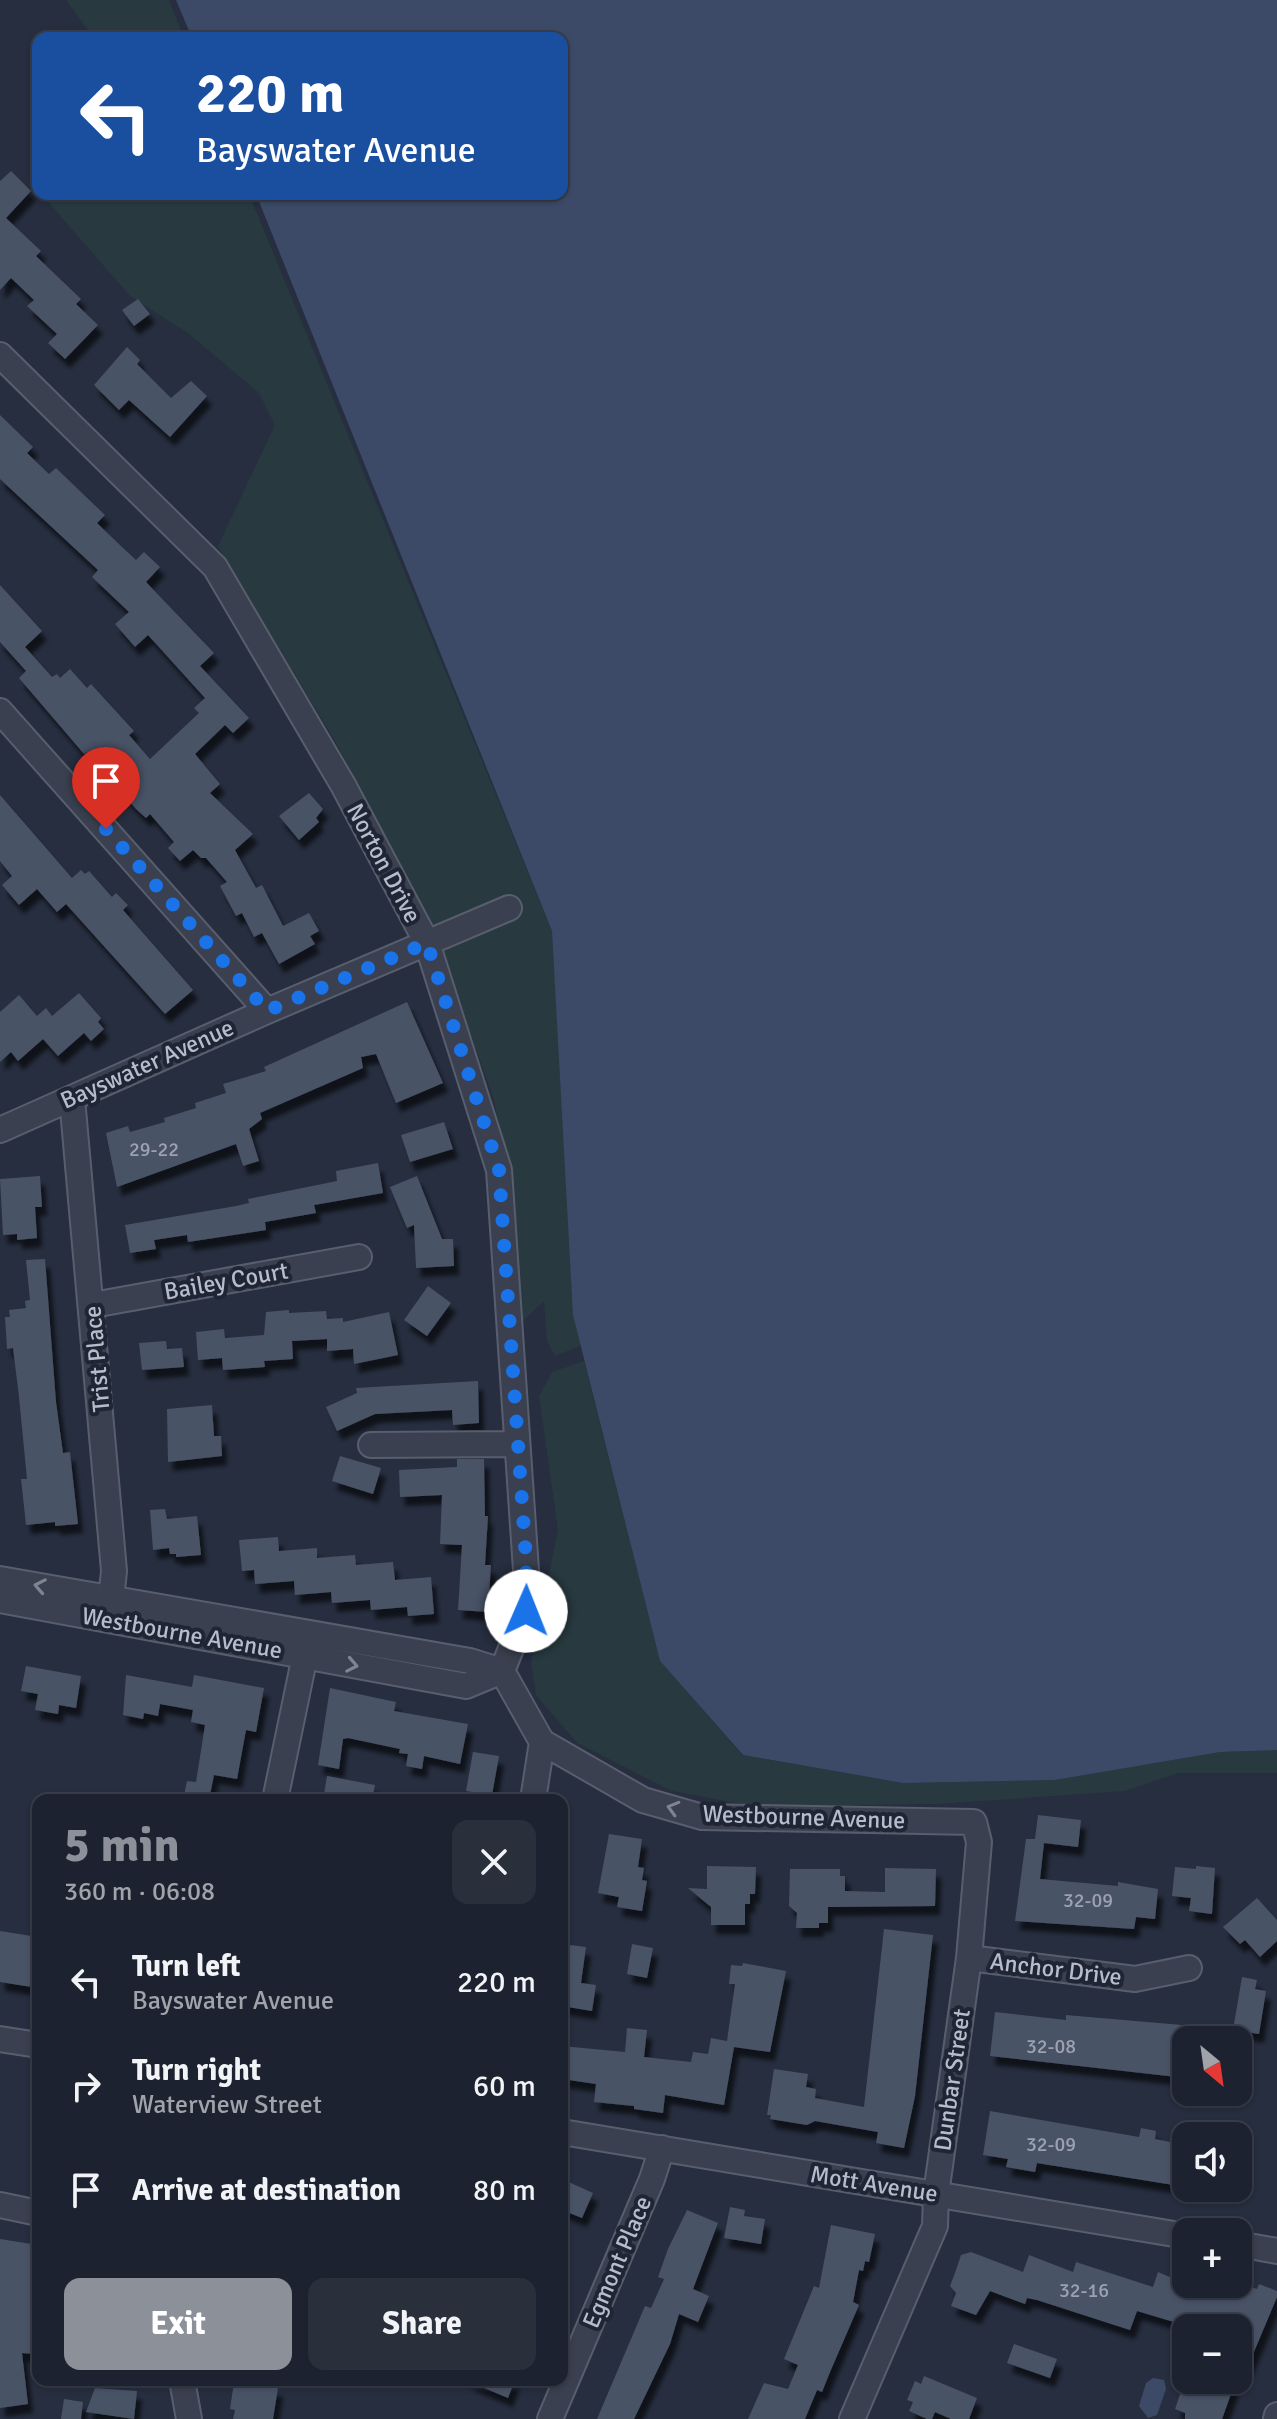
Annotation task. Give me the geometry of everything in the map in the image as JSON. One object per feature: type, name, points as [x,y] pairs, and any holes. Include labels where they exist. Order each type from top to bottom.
[{"type":"street","name":"Norton Drive","points":[[0,355],[215,567],[343,785],[427,943],[499,1170],[526,1611],[502,1671]]},
{"type":"street","points":[[0,711],[267,1011]]},
{"type":"street","name":"Bayswater Avenue","points":[[0,1130],[509,908]]},
{"type":"street","name":"Trist Place","points":[[72,1098],[93,1305],[112,1610]]},
{"type":"street","name":"Bailey Court","points":[[93,1305],[359,1257]]},
{"type":"street","points":[[371,1445],[517,1444]]},
{"type":"street","name":"Westbourne Avenue","points":[[0,1579],[112,1610]]},
{"type":"street","name":"Westbourne Avenue","points":[[0,1600],[112,1610],[307,1645],[470,1661],[502,1671]]},
{"type":"street","points":[[276,1794],[307,1645]]},
{"type":"street","points":[[502,1671],[542,1742],[534,1794]]},
{"type":"street","name":"Westbourne Avenue","points":[[542,1742],[643,1800],[702,1817],[974,1822]]},
{"type":"street","name":"Dunbar Street","points":[[852,2419],[935,2226],[936,2194],[969,1958],[979,1842],[974,1822]]},
{"type":"street","name":"Anchor Drive","points":[[969,1958],[1135,1979],[1189,1968]]},
{"type":"street","points":[[0,2040],[32,2044]]},
{"type":"street","name":"Mott Avenue","points":[[568,2133],[1172,2234]]},
{"type":"street","name":"Egmont Place","points":[[568,2377],[652,2179],[662,2148]]},
{"type":"street","points":[[0,2205],[32,2212]]},
{"type":"street","points":[[1252,2247],[1277,2251]]},
{"type":"street","points":[[183,2386],[189,2419]]},
{"type":"street","name":"Egmont Place","points":[[550,2419],[564,2386]]},
{"type":"shaded area","points":[[66,0],[169,0],[182,32],[90,32]]},
{"type":"shaded area","points":[[46,200],[251,200],[552,931],[580,1346],[555,1356],[547,1341],[544,1301],[523,1321],[513,1186],[493,1097],[442,955],[444,947],[510,918],[507,896],[432,926],[335,741],[218,546],[275,425],[259,393],[188,333],[130,296]]},
{"type":"shaded area","points":[[584,1361],[660,1661],[742,1755],[903,1783],[1055,1780],[1220,1752],[1277,1750],[1277,1773],[1178,1773],[1125,1791],[937,1804],[753,1806],[672,1791],[577,1743],[536,1695],[531,1662],[558,1530],[539,1396],[552,1372]]},
{"type":"water","points":[[176,0],[1277,0],[1277,1750],[1220,1752],[1055,1780],[903,1783],[743,1755],[660,1661],[573,1315],[552,931],[258,200],[568,200],[568,32],[189,32]]},
{"type":"water","points":[[1153,2378],[1164,2380],[1166,2389],[1157,2415],[1148,2418],[1139,2406],[1146,2383]]},
{"type":"building","points":[[11,171],[31,191],[6,218],[41,251],[36,256],[81,299],[76,304],[98,325],[65,359],[48,343],[57,334],[27,306],[34,300],[11,278],[0,290],[0,181]]},
{"type":"building","points":[[138,299],[150,314],[134,326],[122,310]]},
{"type":"building","points":[[127,347],[140,360],[137,364],[171,398],[191,381],[207,396],[170,437],[129,400],[119,410],[94,385]]},
{"type":"building","points":[[0,415],[33,447],[27,453],[49,474],[56,468],[105,515],[97,523],[121,546],[136,560],[144,552],[160,567],[146,582],[214,653],[200,666],[249,718],[233,733],[225,725],[195,754],[220,784],[210,793],[253,834],[235,850],[256,888],[262,885],[283,926],[309,913],[319,931],[310,936],[315,944],[279,964],[262,933],[254,937],[242,913],[236,916],[220,886],[227,882],[206,858],[201,858],[193,850],[180,861],[168,848],[174,842],[150,814],[146,818],[136,809],[19,678],[26,671],[0,642],[0,585],[42,631],[25,647],[52,677],[57,674],[60,678],[70,669],[87,688],[91,684],[134,731],[129,735],[150,759],[199,713],[194,708],[205,698],[148,635],[135,647],[115,624],[129,612],[92,577],[98,570],[0,479]]},
{"type":"building","points":[[309,793],[323,809],[316,818],[319,822],[299,840],[279,816]]},
{"type":"building","points":[[0,795],[72,878],[81,870],[85,874],[89,871],[112,897],[116,893],[128,905],[123,910],[193,990],[165,1014],[66,904],[57,912],[37,889],[19,905],[2,885],[12,876],[0,861]]},
{"type":"building","points":[[79,993],[101,1018],[98,1022],[104,1029],[91,1041],[84,1033],[58,1056],[43,1039],[18,1061],[11,1052],[0,1062],[0,1012],[19,995],[37,1016],[46,1008],[52,1016]]},
{"type":"building","points":[[407,1002],[443,1083],[396,1103],[376,1054],[361,1057],[363,1068],[260,1113],[262,1119],[249,1129],[259,1161],[243,1166],[236,1144],[117,1187],[106,1133],[128,1126],[130,1132],[165,1122],[164,1118],[196,1108],[195,1103],[226,1093],[223,1084],[266,1071],[264,1067]]},
{"type":"building","points":[[444,1122],[453,1149],[410,1162],[401,1135]]},
{"type":"building","points":[[378,1163],[383,1193],[314,1205],[316,1213],[265,1222],[266,1230],[188,1242],[187,1235],[154,1240],[156,1249],[130,1253],[125,1225],[249,1203],[248,1199],[337,1181],[336,1171]]},
{"type":"building","points":[[40,1176],[42,1207],[35,1207],[37,1238],[17,1240],[17,1234],[3,1235],[0,1179]]},
{"type":"building","points":[[417,1176],[442,1239],[453,1239],[454,1266],[416,1268],[414,1225],[407,1228],[390,1187]]},
{"type":"building","points":[[45,1259],[56,1402],[63,1453],[70,1452],[78,1524],[55,1526],[55,1522],[26,1525],[21,1479],[27,1479],[19,1397],[13,1348],[7,1349],[5,1317],[10,1317],[9,1310],[26,1308],[25,1301],[30,1300],[26,1260]]},
{"type":"building","points":[[428,1286],[451,1303],[427,1336],[404,1320]]},
{"type":"building","points":[[289,1310],[289,1313],[326,1311],[327,1319],[343,1318],[343,1322],[389,1312],[398,1355],[354,1364],[353,1349],[327,1351],[327,1339],[292,1341],[293,1359],[264,1361],[265,1367],[223,1370],[222,1358],[198,1360],[196,1332],[224,1329],[225,1338],[264,1335],[266,1312]]},
{"type":"building","points":[[166,1341],[167,1349],[182,1348],[184,1367],[142,1370],[139,1343]]},
{"type":"building","points":[[478,1381],[479,1423],[453,1425],[452,1410],[375,1414],[337,1431],[326,1407],[357,1393],[356,1388]]},
{"type":"building","points":[[212,1405],[214,1436],[221,1436],[222,1456],[168,1462],[167,1409]]},
{"type":"building","points":[[340,1456],[381,1468],[373,1494],[332,1481]]},
{"type":"building","points":[[457,1459],[484,1459],[485,1516],[488,1516],[485,1565],[491,1565],[488,1612],[458,1610],[462,1545],[440,1544],[442,1495],[400,1497],[399,1470],[457,1467]]},
{"type":"building","points":[[165,1509],[167,1519],[197,1516],[201,1555],[176,1557],[176,1554],[170,1554],[169,1548],[153,1550],[150,1510]]},
{"type":"building","points":[[278,1537],[279,1551],[317,1548],[317,1558],[355,1555],[356,1565],[393,1562],[395,1580],[431,1577],[434,1614],[408,1616],[407,1607],[371,1610],[370,1600],[332,1603],[331,1592],[295,1595],[294,1581],[255,1584],[254,1570],[242,1571],[239,1540]]},
{"type":"building","points":[[26,1666],[81,1676],[76,1708],[59,1705],[58,1714],[35,1710],[38,1694],[21,1691]]},
{"type":"building","points":[[126,1675],[192,1687],[194,1675],[264,1688],[256,1732],[246,1730],[237,1779],[214,1775],[210,1794],[184,1794],[187,1781],[196,1782],[205,1725],[191,1722],[193,1710],[160,1704],[158,1716],[144,1713],[143,1719],[123,1715]]},
{"type":"building","points":[[330,1688],[396,1702],[394,1711],[468,1724],[460,1764],[424,1756],[422,1769],[406,1766],[408,1754],[399,1753],[400,1749],[348,1738],[343,1739],[339,1769],[318,1765]]},
{"type":"building","points":[[473,1752],[499,1756],[492,1794],[466,1791]]},
{"type":"building","points":[[327,1776],[375,1785],[373,1794],[324,1794]]},
{"type":"building","points":[[1038,1815],[1081,1820],[1078,1847],[1044,1843],[1040,1879],[1118,1886],[1118,1882],[1158,1889],[1155,1919],[1136,1917],[1134,1929],[1015,1921],[1026,1839],[1035,1839]]},
{"type":"building","points":[[609,1834],[642,1839],[638,1867],[644,1868],[642,1880],[647,1881],[642,1911],[617,1907],[619,1897],[598,1893]]},
{"type":"building","points":[[707,1866],[756,1867],[755,1894],[750,1894],[750,1904],[745,1904],[745,1925],[711,1925],[711,1907],[688,1888],[707,1889]]},
{"type":"building","points":[[1196,1866],[1215,1868],[1212,1914],[1189,1911],[1191,1898],[1172,1896],[1175,1867],[1196,1869]]},
{"type":"building","points":[[885,1868],[936,1869],[935,1906],[828,1907],[828,1923],[819,1923],[819,1928],[796,1928],[797,1913],[789,1906],[790,1869],[840,1869],[840,1876],[845,1876],[845,1891],[885,1892]]},
{"type":"building","points":[[1257,1898],[1277,1920],[1277,1941],[1260,1957],[1245,1940],[1240,1944],[1223,1927]]},
{"type":"building","points":[[884,1929],[933,1935],[915,2096],[904,2148],[876,2143],[878,2132],[815,2121],[807,2125],[770,2119],[771,2115],[767,2115],[774,2069],[808,2074],[806,2087],[816,2089],[815,2098],[864,2107]]},
{"type":"building","points":[[0,1931],[32,1936],[32,1987],[0,1982]]},
{"type":"building","points":[[632,1944],[653,1948],[647,1978],[627,1974]]},
{"type":"building","points":[[568,1945],[586,1947],[581,1983],[596,1985],[592,2011],[568,2007]]},
{"type":"building","points":[[743,1963],[786,1971],[770,2052],[734,2047],[724,2105],[665,2095],[663,2113],[634,2109],[634,2106],[594,2102],[596,2084],[568,2080],[568,2047],[625,2052],[627,2028],[647,2030],[644,2057],[691,2062],[693,2052],[708,2054],[711,2038],[727,2041],[735,1984],[729,1984],[731,1965],[742,1966]]},
{"type":"building","points":[[1242,1977],[1257,1980],[1255,1989],[1266,1991],[1259,2034],[1252,2033],[1252,2026],[1234,2026]]},
{"type":"building","points":[[995,2012],[1066,2020],[1066,2015],[1193,2026],[1172,2026],[1172,2076],[990,2056]]},
{"type":"building","points":[[990,2111],[1139,2137],[1141,2128],[1156,2131],[1155,2139],[1172,2142],[1172,2185],[1037,2163],[1035,2172],[1006,2167],[1008,2159],[983,2155]]},
{"type":"building","points":[[568,2182],[593,2193],[582,2218],[568,2212]]},
{"type":"building","points":[[730,2207],[745,2210],[744,2216],[765,2219],[761,2244],[724,2238]]},
{"type":"building","points":[[687,2210],[718,2223],[693,2289],[709,2296],[698,2322],[679,2314],[670,2344],[634,2419],[597,2419],[645,2306],[651,2308],[664,2279],[658,2277]]},
{"type":"building","points":[[831,2225],[875,2234],[869,2262],[865,2261],[863,2271],[859,2270],[853,2302],[859,2305],[822,2392],[817,2390],[805,2419],[748,2419],[764,2383],[788,2389],[798,2365],[784,2359],[814,2286],[819,2288]]},
{"type":"building","points":[[0,2239],[32,2244],[32,2354],[22,2353],[28,2404],[0,2408]]},
{"type":"building","points":[[971,2252],[1023,2272],[1029,2255],[1073,2272],[1076,2262],[1153,2287],[1158,2272],[1172,2278],[1172,2298],[1252,2298],[1252,2287],[1257,2289],[1259,2284],[1277,2291],[1277,2297],[1252,2356],[1252,2314],[1172,2314],[1172,2321],[1137,2311],[1130,2330],[1037,2300],[1027,2298],[1025,2304],[990,2291],[976,2315],[951,2306],[956,2293],[950,2286],[961,2255]]},
{"type":"building","points":[[1014,2344],[1057,2359],[1050,2378],[1007,2363]]},
{"type":"building","points":[[924,2376],[977,2398],[969,2419],[951,2419],[935,2412],[932,2419],[927,2419],[909,2411],[913,2402],[907,2400],[915,2381],[921,2384]]},
{"type":"building","points":[[233,2386],[278,2388],[273,2419],[233,2419],[235,2410],[230,2409]]},
{"type":"building","points":[[479,2386],[513,2386],[508,2398]]},
{"type":"building","points":[[95,2388],[137,2391],[134,2419],[86,2412]]},
{"type":"building","points":[[1180,2394],[1231,2394],[1222,2419],[1185,2419],[1185,2413],[1175,2409]]},
{"type":"building","points":[[64,2399],[83,2402],[81,2419],[61,2419]]},
{"type":"route","points":[[106,829],[267,1011],[427,943],[499,1170],[526,1559],[526,1611]]}]
